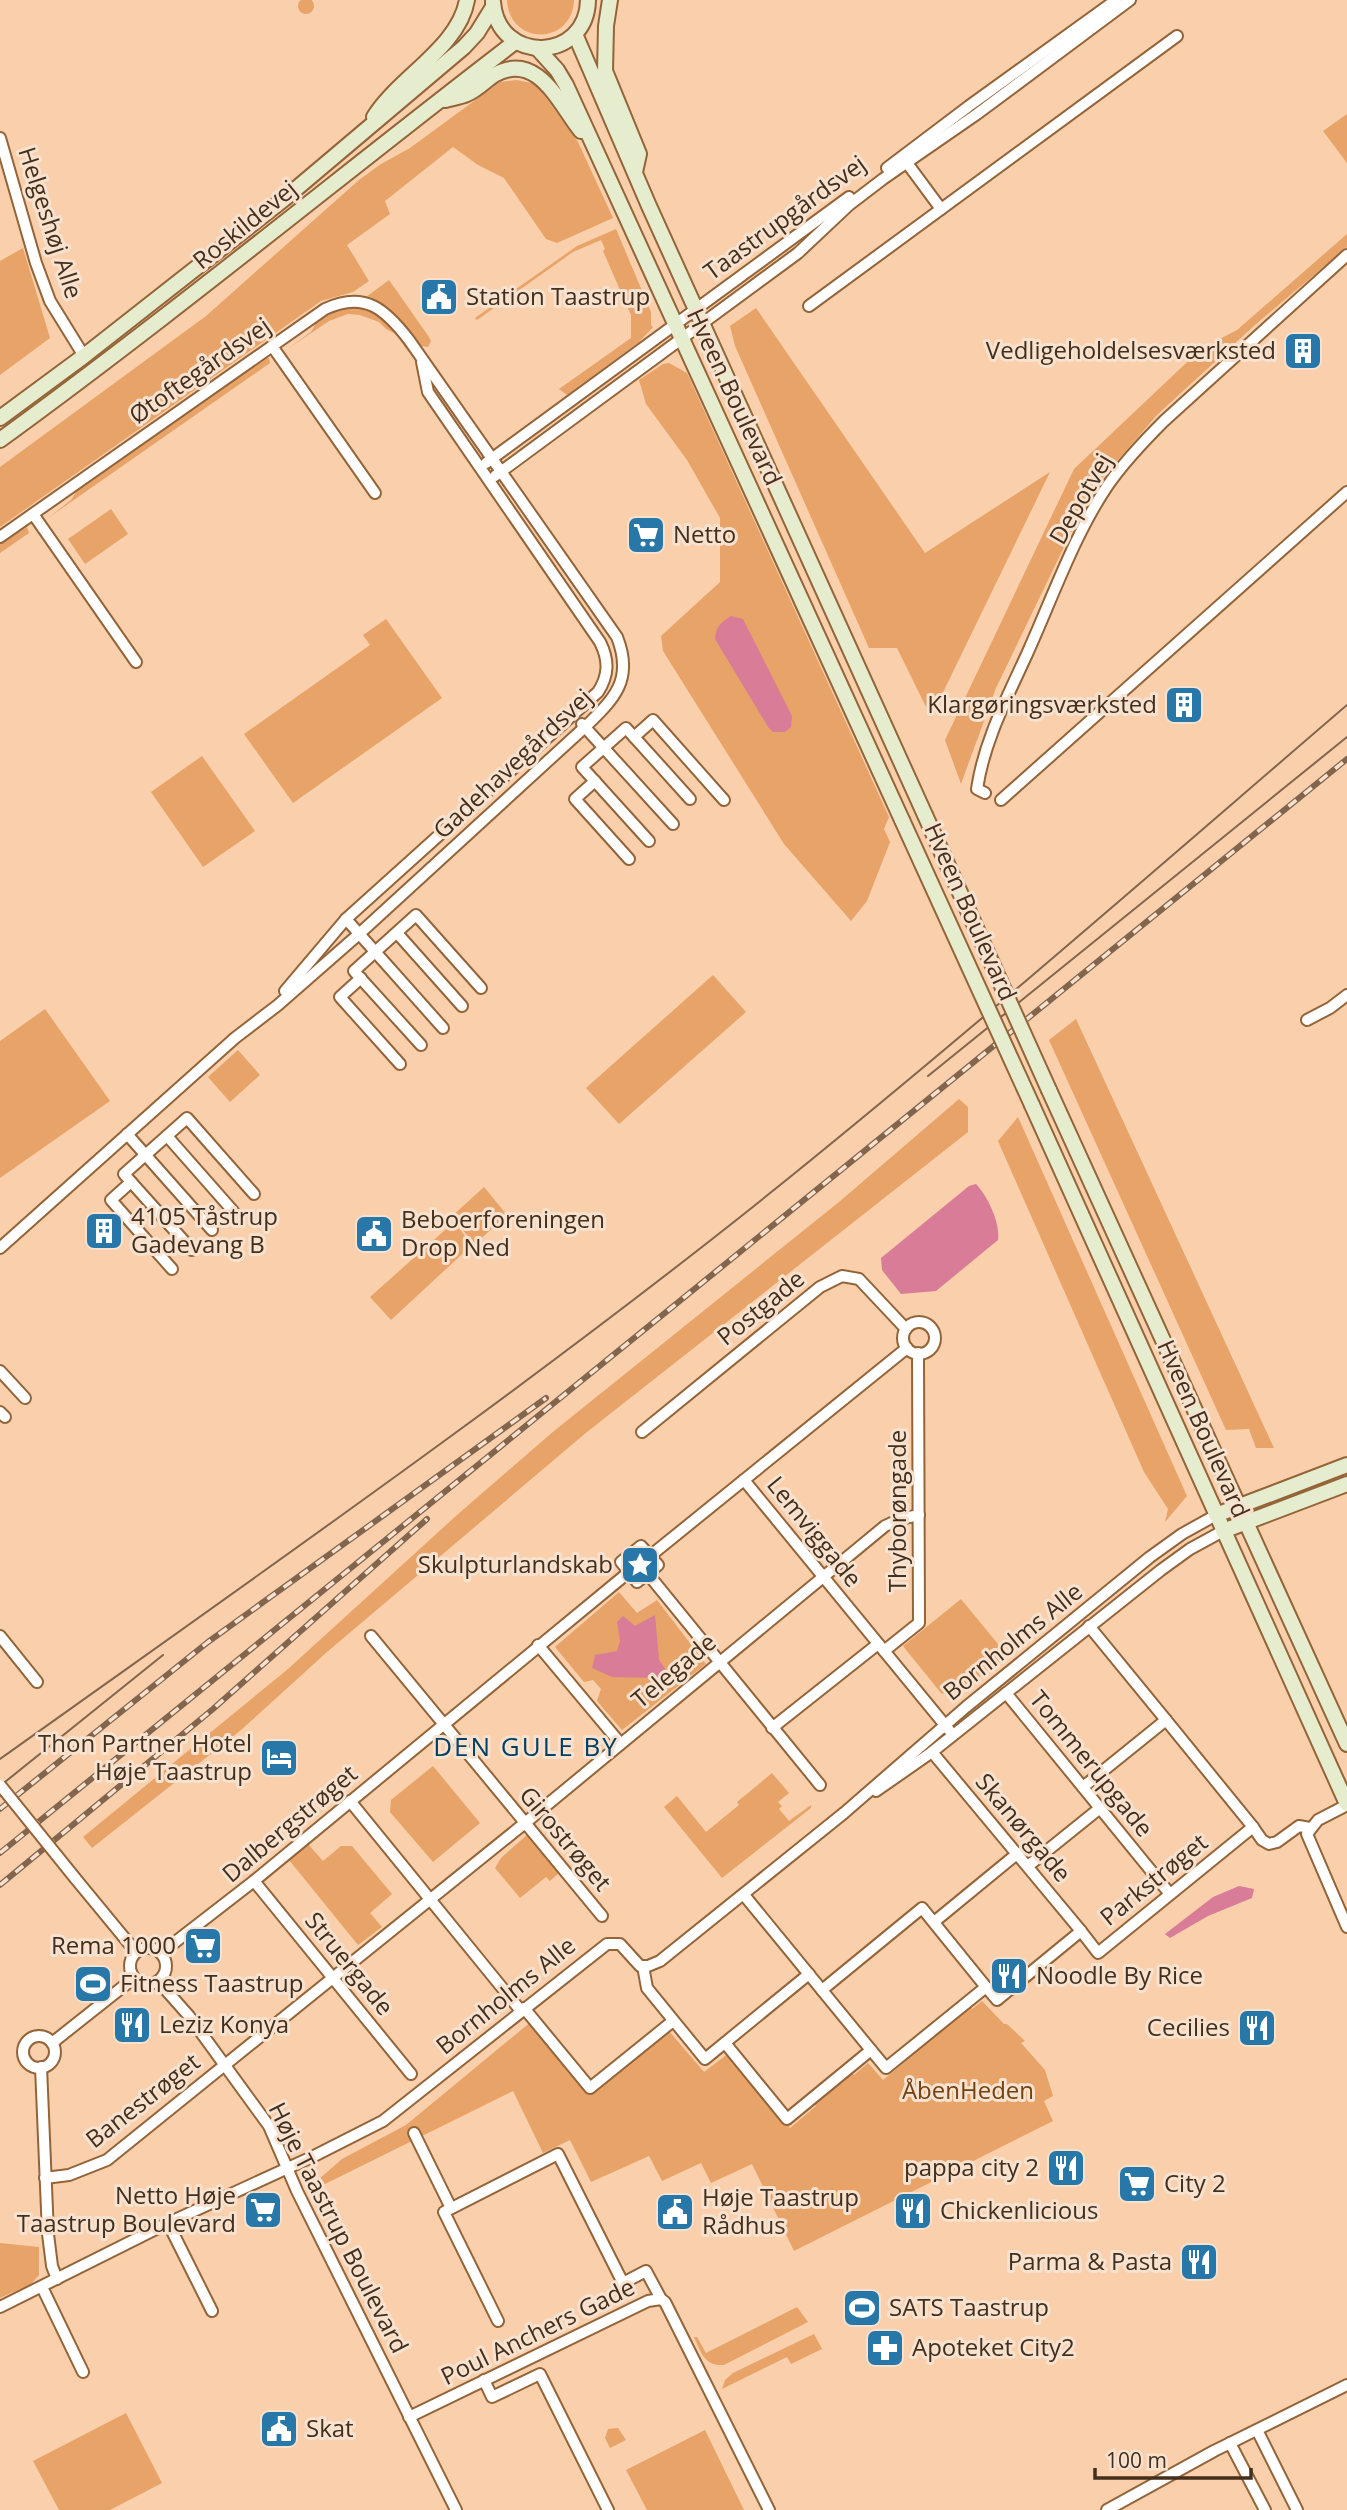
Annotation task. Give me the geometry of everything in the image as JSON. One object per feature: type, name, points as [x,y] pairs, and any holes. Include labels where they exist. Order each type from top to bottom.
[{"type":"street","points":[[366,130],[384,101],[449,38],[459,25],[467,0]]},
{"type":"street","points":[[493,3],[499,25],[515,42],[537,48],[551,48],[575,34],[586,15],[588,0]]},
{"type":"street","points":[[610,0],[606,26],[605,71],[639,154],[635,172]]},
{"type":"street","name":"Taastrupgårdsvej","points":[[478,468],[1116,0]]},
{"type":"street","name":"Taastrupgårdsvej","points":[[487,482],[798,253],[849,205],[1130,0]]},
{"type":"street","name":"Roskildevej","points":[[0,418],[84,356],[284,199],[366,130],[464,47],[477,33],[493,3]]},
{"type":"street","name":"Hveen Boulevard","points":[[575,34],[1049,1090],[1347,1744]]},
{"type":"street","points":[[809,306],[1177,36]]},
{"type":"street","name":"Roskildevej","points":[[0,440],[96,370],[515,42]]},
{"type":"street","name":"Hveen Boulevard","points":[[537,48],[557,69],[597,151],[1347,1804]]},
{"type":"street","points":[[441,101],[469,94],[505,70],[522,70],[537,74],[546,81],[597,151]]},
{"type":"street","name":"Helgeshøj Alle","points":[[0,138],[36,263],[50,301],[84,356]]},
{"type":"street","points":[[907,163],[941,209]]},
{"type":"street","name":"Depotvej","points":[[985,793],[976,789],[980,764],[995,726],[1085,524],[1107,486],[1137,448],[1164,421],[1347,256]]},
{"type":"street","name":"Øtoftegårdsvej","points":[[0,537],[325,309],[343,302],[356,301],[376,305],[391,316],[492,459]]},
{"type":"street","points":[[272,346],[375,493]]},
{"type":"street","name":"Øtoftegårdsvej","points":[[421,357],[428,392],[478,468]]},
{"type":"street","name":"Gadehavegårdsvej","points":[[259,1018],[278,1005],[359,934],[585,727],[610,703],[621,686],[625,669],[624,654],[617,637],[492,459]]},
{"type":"street","name":"Gadehavegårdsvej","points":[[0,1248],[259,1018],[300,975],[346,919],[598,692],[604,683],[607,663],[605,653],[478,468]]},
{"type":"street","points":[[1000,800],[1347,492]]},
{"type":"street","points":[[33,514],[136,662]]},
{"type":"street","points":[[573,714],[673,824]]},
{"type":"street","points":[[634,737],[653,720],[724,800]]},
{"type":"street","points":[[649,841],[582,766],[626,728],[690,799]]},
{"type":"street","points":[[595,781],[575,799],[629,859]]},
{"type":"street","points":[[421,1045],[354,971],[416,915],[481,988]]},
{"type":"street","points":[[346,919],[443,1028]]},
{"type":"street","points":[[397,933],[462,1006]]},
{"type":"street","points":[[361,978],[341,997],[400,1064]]},
{"type":"street","points":[[1307,1020],[1347,995]]},
{"type":"street","points":[[192,1250],[124,1174],[145,1155],[187,1118],[254,1194]]},
{"type":"street","points":[[128,1134],[212,1230]]},
{"type":"street","points":[[167,1136],[233,1211]]},
{"type":"street","points":[[131,1182],[111,1200],[172,1269]]},
{"type":"street","name":"Postgade","points":[[642,1432],[820,1287],[842,1276],[859,1279],[905,1329]]},
{"type":"street","points":[[918,1322],[927,1324],[934,1336],[932,1346],[927,1351],[918,1353],[906,1348],[903,1339],[905,1329],[918,1322]]},
{"type":"street","points":[[650,1556],[906,1348]]},
{"type":"street","name":"Thyborøngade","points":[[881,1647],[919,1623],[918,1353]]},
{"type":"street","points":[[0,1371],[25,1398]]},
{"type":"street","points":[[1216,1516],[1347,1465]]},
{"type":"street","name":"Lemviggade","points":[[744,1480],[954,1735]]},
{"type":"street","points":[[1223,1531],[1347,1485]]},
{"type":"street","name":"Telegade","points":[[333,1978],[885,1526],[919,1515]]},
{"type":"street","name":"Bornholms Alle","points":[[0,2307],[168,2222],[288,2168],[383,2121],[607,1944],[620,1944],[636,1963],[643,1966],[660,1961],[744,1895],[1150,1557],[1182,1534],[1216,1516]]},
{"type":"street","name":"Bornholms Alle","points":[[844,1812],[932,1752],[1089,1626],[1191,1549],[1223,1531]]},
{"type":"street","points":[[641,1546],[650,1556],[658,1565],[637,1582],[621,1562],[641,1546]]},
{"type":"street","name":"Dalbergstrøget","points":[[161,1953],[254,1881],[629,1572]]},
{"type":"street","points":[[648,1574],[820,1785]]},
{"type":"street","points":[[1089,1626],[1262,1840],[1269,1844],[1277,1842],[1299,1826],[1310,1828]]},
{"type":"street","points":[[0,1636],[37,1682]]},
{"type":"street","points":[[371,1636],[443,1724]]},
{"type":"street","points":[[538,1646],[620,1743]]},
{"type":"street","points":[[772,1728],[881,1647]]},
{"type":"street","name":"Tommerupgade","points":[[1006,1693],[1170,1894]]},
{"type":"street","points":[[1083,1787],[1166,1720]]},
{"type":"street","name":"Girostrøget","points":[[443,1724],[603,1916]]},
{"type":"street","name":"Skanørgade","points":[[932,1752],[1081,1931]]},
{"type":"street","points":[[0,1784],[136,1952]]},
{"type":"street","points":[[350,1801],[430,1900],[590,2088],[673,2021]]},
{"type":"street","points":[[1347,1804],[1318,1820],[1307,1834],[1347,1927]]},
{"type":"street","points":[[1028,1866],[1100,1808]]},
{"type":"street","name":"Parkstrøget","points":[[986,1987],[997,2000],[1081,1931],[1098,1953],[1253,1827]]},
{"type":"street","points":[[934,1922],[1018,1853]]},
{"type":"street","name":"Struergade","points":[[254,1881],[411,2074]]},
{"type":"street","points":[[744,1895],[886,2068],[986,1987],[922,1908],[822,1990]]},
{"type":"street","points":[[146,1948],[161,1953],[166,1964],[163,1976],[146,1984],[134,1978],[130,1962],[136,1952],[146,1948]]},
{"type":"street","points":[[643,1966],[646,1988],[705,2059],[809,1975]]},
{"type":"street","points":[[52,2043],[134,1978]]},
{"type":"street","name":"Banestrøget","points":[[45,2178],[69,2175],[107,2160],[333,1978]]},
{"type":"street","name":"Høje Taastrup Boulevard","points":[[158,1980],[225,2064],[269,2126],[297,2191],[456,2510]]},
{"type":"street","points":[[40,2036],[52,2043],[55,2051],[52,2060],[41,2067],[34,2067],[25,2060],[25,2044],[31,2038],[40,2036]]},
{"type":"street","points":[[725,2043],[787,2119],[871,2050]]},
{"type":"street","points":[[41,2067],[48,2234],[52,2266],[57,2279]]},
{"type":"street","points":[[414,2133],[451,2208]]},
{"type":"street","points":[[498,2321],[444,2212],[558,2154],[623,2283],[646,2271],[661,2299]]},
{"type":"street","points":[[168,2222],[212,2311]]},
{"type":"street","points":[[42,2287],[83,2372]]},
{"type":"street","name":"Poul Anchers Gade","points":[[409,2417],[649,2301],[661,2299],[665,2302],[769,2510]]},
{"type":"street","points":[[484,2380],[492,2397],[540,2374],[608,2510]]},
{"type":"street","points":[[1107,2510],[1230,2443],[1347,2385]]},
{"type":"street","points":[[1257,2430],[1297,2510]]},
{"type":"street","points":[[1230,2443],[1265,2510]]},
{"type":"green space","points":[[306,-2],[312,0],[312,12],[306,14],[300,12],[298,6],[300,0]]},
{"type":"green space","points":[[507,0],[574,0],[571,15],[563,26],[540,34],[518,26],[510,15]]},
{"type":"green space","points":[[517,80],[536,84],[578,142],[613,218],[557,243],[546,239],[504,178],[478,165],[453,147],[385,201],[390,214],[347,245],[369,281],[353,292],[321,301],[0,527],[0,467],[206,316],[359,180],[410,148],[500,82]]},
{"type":"green space","points":[[1347,114],[1347,163],[1323,131]]},
{"type":"green space","points":[[616,229],[651,312],[653,327],[639,342],[567,395],[559,389],[631,338],[631,315],[603,251],[605,249],[601,240],[573,252],[477,320],[475,318],[577,246]]},
{"type":"green space","points":[[1347,234],[1347,247],[1256,324],[1157,415],[1091,491],[996,688],[961,784],[945,740],[1074,469],[1201,349],[1237,330]]},
{"type":"green space","points":[[23,248],[50,338],[0,375],[0,261]]},
{"type":"green space","points":[[389,280],[429,337],[431,341],[428,347],[421,346],[391,310],[366,297]]},
{"type":"green space","points":[[352,307],[371,312],[386,321],[399,335],[408,352],[396,334],[379,322],[348,314],[329,321],[286,350],[311,332],[317,321],[326,315],[338,309]]},
{"type":"green space","points":[[756,308],[925,553],[1050,472],[931,717],[897,648],[869,648],[735,346],[730,326]]},
{"type":"green space","points":[[265,357],[269,358],[270,363],[48,518],[71,500],[78,489]]},
{"type":"green space","points":[[669,363],[687,373],[889,817],[884,829],[890,842],[867,901],[851,921],[784,844],[663,651],[661,636],[720,582],[720,518],[687,460],[646,404],[639,380]]},
{"type":"green space","points":[[111,509],[128,534],[85,564],[68,539]]},
{"type":"green space","points":[[27,527],[29,533],[0,553],[0,544]]},
{"type":"green space","points":[[386,619],[442,698],[293,803],[244,734],[370,645],[363,635]]},
{"type":"green space","points":[[202,756],[255,831],[203,867],[151,792]]},
{"type":"green space","points":[[713,975],[746,1012],[619,1124],[586,1088]]},
{"type":"green space","points":[[45,1009],[110,1101],[0,1178],[0,1041]]},
{"type":"green space","points":[[1076,1019],[1274,1448],[1256,1448],[1249,1429],[1226,1430],[1049,1040]]},
{"type":"green space","points":[[238,1050],[260,1075],[230,1102],[208,1077]]},
{"type":"green space","points":[[959,1099],[968,1107],[968,1132],[587,1432],[327,1652],[241,1730],[92,1848],[83,1837],[288,1669],[554,1431],[839,1202]]},
{"type":"green space","points":[[1018,1117],[1187,1496],[1165,1522],[1168,1509],[1144,1472],[998,1141]]},
{"type":"green space","points":[[484,1187],[507,1215],[475,1244],[451,1217]]},
{"type":"green space","points":[[454,1222],[472,1245],[391,1320],[370,1297]]},
{"type":"green space","points":[[1347,1472],[1347,1478],[1274,1506],[1271,1500]]},
{"type":"green space","points":[[619,1592],[637,1613],[657,1600],[706,1664],[622,1730],[597,1701],[601,1689],[593,1680],[584,1682],[555,1647]]},
{"type":"green space","points":[[961,1599],[1007,1655],[954,1697],[941,1693],[903,1646]]},
{"type":"green space","points":[[433,1766],[480,1823],[433,1862],[390,1812],[391,1800]]},
{"type":"green space","points":[[772,1773],[789,1793],[778,1802],[782,1806],[779,1809],[789,1821],[811,1805],[811,1808],[722,1878],[664,1807],[677,1796],[706,1832]]},
{"type":"green space","points":[[528,1834],[559,1873],[550,1881],[546,1877],[520,1898],[495,1868],[501,1858]]},
{"type":"green space","points":[[308,1844],[323,1861],[341,1846],[352,1846],[392,1894],[370,1913],[382,1927],[358,1945],[289,1860]]},
{"type":"green space","name":"ÅbenHeden","points":[[982,2001],[1025,2041],[1021,2043],[1045,2070],[1053,2096],[1044,2101],[1053,2121],[794,2251],[752,2164],[711,2183],[701,2163],[662,2181],[649,2156],[591,2182],[570,2140],[543,2153],[513,2091],[321,2186],[318,2180],[342,2159],[406,2125],[538,2016],[596,2088],[669,2031],[704,2072],[729,2053],[790,2128],[816,2106],[813,2102],[850,2070],[854,2075],[868,2063],[883,2080],[906,2061],[904,2058],[969,2006],[972,2009]]},
{"type":"green space","points":[[0,2243],[39,2247],[39,2275],[31,2284],[0,2298]]},
{"type":"green space","points":[[797,2307],[808,2322],[724,2365],[708,2361],[694,2337],[697,2337],[706,2353]]},
{"type":"green space","points":[[814,2334],[822,2349],[791,2364],[787,2357],[722,2389],[725,2380],[733,2373]]},
{"type":"green space","points":[[126,2413],[162,2483],[110,2510],[59,2510],[33,2461]]},
{"type":"green space","points":[[618,2428],[626,2440],[610,2448],[605,2438],[608,2429]]},
{"type":"green space","points":[[705,2430],[744,2510],[647,2510],[626,2470]]},
{"type":"shaded area","points":[[731,616],[743,619],[792,716],[791,727],[785,732],[773,732],[768,727],[715,639],[719,626]]},
{"type":"shaded area","points":[[976,1184],[992,1210],[998,1240],[936,1291],[901,1294],[882,1270],[881,1258],[969,1186]]},
{"type":"shaded area","points":[[655,1615],[659,1660],[668,1673],[665,1678],[612,1677],[592,1668],[595,1655],[617,1651],[620,1641],[617,1622],[623,1616],[635,1626]]},
{"type":"shaded area","points":[[1239,1886],[1254,1889],[1252,1898],[1208,1916],[1170,1938],[1165,1934],[1213,1897]]},
{"type":"tram line","points":[[0,1759],[472,1421],[749,1210],[976,1023],[1347,705]]},
{"type":"tram line","points":[[928,1076],[1347,737]]},
{"type":"tram line","points":[[0,1786],[163,1655]]},
{"type":"railway","points":[[0,1853],[1347,759]]},
{"type":"railway","points":[[0,1809],[208,1642],[546,1398]]},
{"type":"railway","points":[[0,1885],[213,1709],[427,1519]]},
{"type":"place","name":"Station Taastrup","points":[[439,297]]},
{"type":"place","name":"Vedligeholdelsesværksted","points":[[1303,351]]},
{"type":"place","name":"Netto","points":[[646,535]]},
{"type":"place","name":"Klargøringsværksted","points":[[1184,705]]},
{"type":"place","name":"4105 Tåstrup Gadevang B","points":[[104,1231]]},
{"type":"place","name":"Beboerforeningen Drop Ned","points":[[374,1234]]},
{"type":"place","name":"Skulpturlandskab","points":[[640,1565]]},
{"type":"place","name":"Thon Partner Hotel Høje Taastrup","points":[[279,1758]]},
{"type":"place","name":"Rema 1000","points":[[203,1946]]},
{"type":"place","name":"Noodle By Rice","points":[[1009,1976]]},
{"type":"place","name":"Fitness Taastrup","points":[[93,1984]]},
{"type":"place","name":"Leziz Konya","points":[[132,2025]]},
{"type":"place","name":"Cecilies","points":[[1257,2028]]},
{"type":"place","name":"pappa city 2","points":[[1066,2168]]},
{"type":"place","name":"City 2","points":[[1137,2184]]},
{"type":"place","name":"Netto Høje Taastrup Boulevard","points":[[263,2210]]},
{"type":"place","name":"Chickenlicious","points":[[913,2211]]},
{"type":"place","name":"Høje Taastrup Rådhus","points":[[675,2212]]},
{"type":"place","name":"Parma & Pasta","points":[[1199,2262]]},
{"type":"place","name":"SATS Taastrup","points":[[862,2308]]},
{"type":"place","name":"Apoteket City2","points":[[885,2348]]},
{"type":"place","name":"Skat","points":[[279,2429]]},
{"type":"district","name":"DEN GULE BY","points":[[526,1747]]}]
